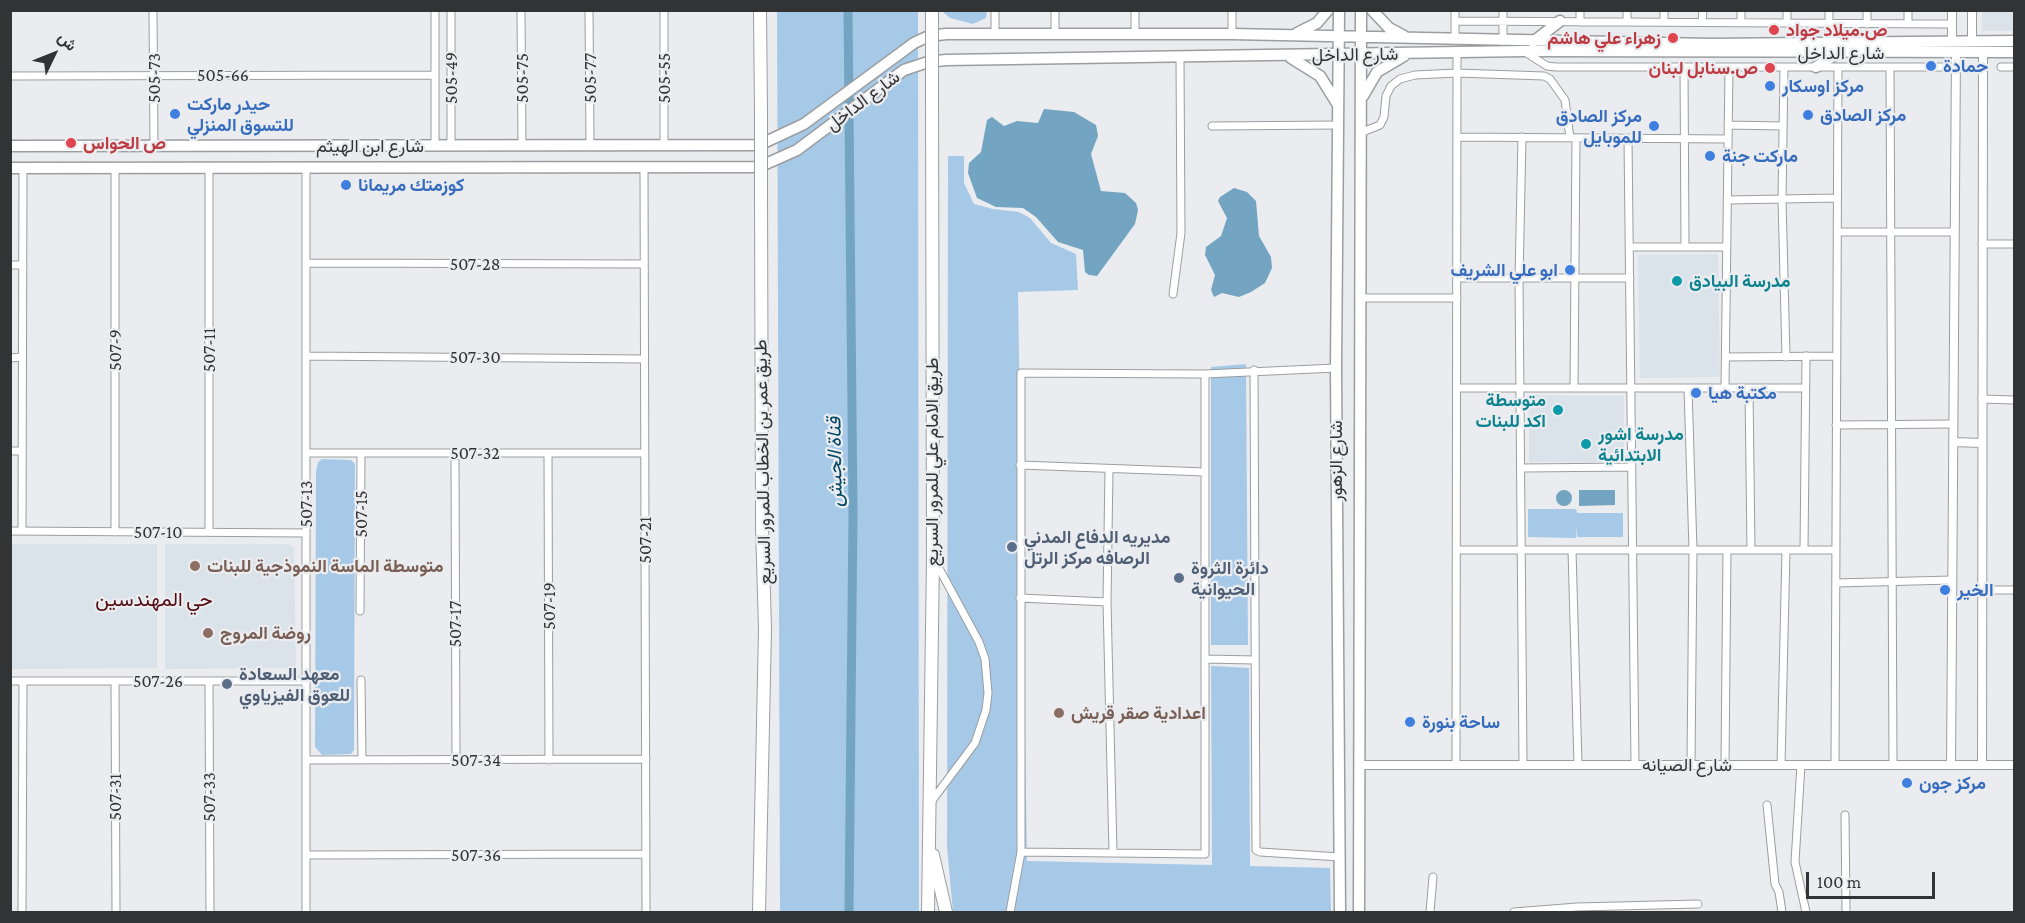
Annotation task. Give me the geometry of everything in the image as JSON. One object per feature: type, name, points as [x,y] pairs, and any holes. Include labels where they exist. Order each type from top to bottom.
[{"type":"highway","name":"طريق عمر بن الخطاب للمرور السريع","points":[[759,912],[765,629],[762,526],[760,10]]},
{"type":"highway","name":"طريق الامام علي للمرور السريع","points":[[928,912],[933,557],[932,10]]},
{"type":"highway","points":[[929,842],[946,912]]},
{"type":"highway","points":[[752,912],[759,856]]},
{"type":"main road","points":[[1288,35],[1303,31],[1317,23],[1328,10]]},
{"type":"main road","name":"شارع الزهور","points":[[1339,10],[1340,108],[1336,368],[1340,912]]},
{"type":"main road","name":"شارع الزهور","points":[[1359,912],[1361,10]]},
{"type":"main road","points":[[1372,10],[1389,28],[1413,38]]},
{"type":"main road","points":[[1533,42],[1560,21]]},
{"type":"main road","name":"شارع الداخل","points":[[730,145],[759,145],[804,124],[914,43],[929,36],[995,33],[1135,33],[1533,42],[1829,42],[2014,52]]},
{"type":"main road","points":[[1257,35],[1258,57]]},
{"type":"main road","name":"شارع الداخل","points":[[728,167],[759,167],[784,158],[915,64],[962,60],[1339,56],[1524,51],[1840,52],[1954,47],[1972,42],[2014,41]]},
{"type":"main road","points":[[1816,67],[1840,52]]},
{"type":"main road","points":[[1360,108],[1363,95],[1377,72],[1400,57],[1413,54]]},
{"type":"main road","points":[[1288,56],[1320,76],[1340,108]]},
{"type":"main road","name":"شارع ابن الهيثم","points":[[10,146],[730,145]]},
{"type":"main road","points":[[610,146],[611,168]]},
{"type":"main road","name":"شارع ابن الهيثم","points":[[10,168],[728,167]]},
{"type":"main road","points":[[1340,857],[1359,858]]},
{"type":"street","name":"505-73","points":[[153,10],[154,146]]},
{"type":"street","name":"505-49","points":[[435,10],[435,146]]},
{"type":"street","name":"505-49","points":[[451,10],[451,146]]},
{"type":"street","name":"505-75","points":[[521,10],[522,146]]},
{"type":"street","name":"505-77","points":[[589,10],[590,146]]},
{"type":"street","name":"505-55","points":[[664,10],[664,145]]},
{"type":"street","points":[[995,10],[995,33]]},
{"type":"street","points":[[1055,10],[1055,33]]},
{"type":"street","points":[[1135,33],[1136,10]]},
{"type":"street","points":[[1232,10],[1232,34]]},
{"type":"street","points":[[1455,10],[1455,40]]},
{"type":"street","points":[[1503,10],[1503,41]]},
{"type":"street","points":[[1539,10],[1539,21]]},
{"type":"street","points":[[1580,10],[1580,22]]},
{"type":"street","points":[[1627,10],[1627,22]]},
{"type":"street","points":[[1664,10],[1664,22]]},
{"type":"street","points":[[1702,22],[1703,10]]},
{"type":"street","points":[[1741,10],[1741,23]]},
{"type":"street","points":[[1787,10],[1787,23]]},
{"type":"street","points":[[1829,10],[1829,42]]},
{"type":"street","points":[[1867,10],[1867,24]]},
{"type":"street","points":[[1908,10],[1908,24]]},
{"type":"street","points":[[1951,765],[1956,67],[1952,10]]},
{"type":"street","points":[[1972,10],[1972,42]]},
{"type":"street","points":[[1455,21],[1952,24]]},
{"type":"street","points":[[1524,51],[1547,66],[1956,67]]},
{"type":"street","points":[[1982,765],[1983,52]]},
{"type":"street","points":[[1456,765],[1457,53]]},
{"type":"street","points":[[1173,294],[1181,233],[1180,58]]},
{"type":"street","points":[[1547,66],[1550,79],[1565,100],[1573,138],[1576,278],[1574,388]]},
{"type":"street","points":[[1684,67],[1685,247]]},
{"type":"street","points":[[1725,388],[1729,67]]},
{"type":"street","points":[[1784,67],[1782,200],[1786,357]]},
{"type":"street","points":[[1835,765],[1838,67]]},
{"type":"street","points":[[1890,67],[1893,765]]},
{"type":"street","points":[[2001,67],[2014,67]]},
{"type":"street","points":[[1360,133],[1380,125],[1384,117],[1386,96],[1391,86],[1415,75],[1457,73],[1544,76],[1550,79]]},
{"type":"street","name":"505-66","points":[[10,76],[435,75]]},
{"type":"street","points":[[1212,126],[1339,124]]},
{"type":"street","points":[[1728,125],[1783,126]]},
{"type":"street","points":[[1457,137],[1728,139]]},
{"type":"street","points":[[1522,137],[1519,279],[1522,388],[1523,764]]},
{"type":"street","points":[[1628,138],[1635,765]]},
{"type":"street","points":[[22,531],[23,168]]},
{"type":"street","name":"507-11","points":[[208,532],[209,168]]},
{"type":"street","name":"507-13","points":[[306,168],[306,912]]},
{"type":"street","name":"507-21","points":[[644,168],[646,912]]},
{"type":"street","name":"507-9","points":[[115,169],[115,532]]},
{"type":"street","points":[[1727,200],[1837,198]]},
{"type":"street","points":[[1837,232],[1955,232]]},
{"type":"street","points":[[1982,244],[2014,244]]},
{"type":"street","points":[[1630,247],[1726,248]]},
{"type":"street","name":"507-28","points":[[306,263],[644,264]]},
{"type":"street","points":[[10,265],[22,265]]},
{"type":"street","points":[[1457,278],[1630,278]]},
{"type":"street","points":[[1360,298],[1457,298]]},
{"type":"street","name":"507-30","points":[[306,356],[644,358]]},
{"type":"street","points":[[1804,550],[1806,356]]},
{"type":"street","points":[[1726,357],[1837,356]]},
{"type":"street","points":[[10,358],[22,357]]},
{"type":"street","points":[[1010,912],[1021,852],[1021,373],[1205,374],[1336,368]]},
{"type":"street","points":[[1254,370],[1256,850],[1340,857]]},
{"type":"street","points":[[1021,852],[1205,854],[1205,374]]},
{"type":"street","points":[[1457,388],[1805,388]]},
{"type":"street","points":[[1688,388],[1693,550],[1691,765]]},
{"type":"street","points":[[1749,388],[1751,550]]},
{"type":"street","points":[[1982,399],[2014,400]]},
{"type":"street","points":[[1836,425],[1953,424]]},
{"type":"street","points":[[1953,442],[1982,443]]},
{"type":"street","points":[[10,451],[22,451]]},
{"type":"street","name":"507-32","points":[[306,453],[644,453]]},
{"type":"street","name":"507-15","points":[[360,611],[361,453]]},
{"type":"street","name":"507-17","points":[[455,453],[456,760]]},
{"type":"street","name":"507-19","points":[[549,453],[549,760]]},
{"type":"street","points":[[1020,465],[1205,472]]},
{"type":"street","points":[[1522,468],[1632,467]]},
{"type":"street","points":[[1109,469],[1107,602],[1113,852]]},
{"type":"street","name":"507-10","points":[[10,531],[306,533]]},
{"type":"street","points":[[1456,550],[1836,550]]},
{"type":"street","points":[[1572,550],[1578,764]]},
{"type":"street","points":[[1725,765],[1727,550]]},
{"type":"street","points":[[1781,765],[1786,550]]},
{"type":"street","points":[[929,804],[967,758],[975,743],[982,727],[988,693],[985,658],[980,642],[933,557]]},
{"type":"street","points":[[1836,583],[1952,580]]},
{"type":"street","points":[[1982,590],[2014,590]]},
{"type":"street","points":[[1020,598],[1107,602]]},
{"type":"street","points":[[1205,659],[1255,660]]},
{"type":"street","points":[[361,680],[362,760]]},
{"type":"street","name":"507-26","points":[[10,681],[306,681]]},
{"type":"street","name":"507-31","points":[[115,681],[116,912]]},
{"type":"street","name":"507-33","points":[[209,681],[210,912]]},
{"type":"street","points":[[22,912],[23,682]]},
{"type":"street","name":"507-34","points":[[306,760],[646,759]]},
{"type":"street","name":"شارع الصيانه","points":[[1360,765],[2014,765]]},
{"type":"street","points":[[1801,765],[1795,862],[1806,912]]},
{"type":"street","points":[[1767,805],[1775,884],[1780,896],[1782,912]]},
{"type":"street","points":[[1845,815],[1846,912]]},
{"type":"street","name":"507-36","points":[[306,855],[646,854]]},
{"type":"street","points":[[1430,912],[1433,877]]},
{"type":"street","points":[[1514,912],[1576,907],[1698,904]]},
{"type":"shaded area","points":[[777,11],[918,11],[919,912],[780,912]]},
{"type":"shaded area","points":[[942,11],[987,11],[986,18],[973,24],[950,18]]},
{"type":"shaded area","points":[[1982,11],[2014,11],[2014,31],[1982,31]]},
{"type":"shaded area","points":[[1044,109],[1074,112],[1096,125],[1098,136],[1091,154],[1101,191],[1125,193],[1136,203],[1138,210],[1135,224],[1097,276],[1085,272],[1083,250],[1058,242],[1036,217],[1023,208],[996,207],[977,198],[968,173],[969,163],[981,152],[987,120],[992,117],[1004,126],[1017,121],[1038,123]]},
{"type":"shaded area","points":[[948,156],[964,156],[964,183],[974,204],[1019,212],[1030,218],[1051,243],[1076,254],[1078,290],[1018,292],[1027,861],[1212,865],[1211,666],[1249,668],[1250,866],[1330,868],[1331,912],[953,912],[947,847]]},
{"type":"shaded area","points":[[1234,188],[1247,192],[1256,201],[1259,236],[1271,257],[1272,268],[1265,283],[1251,292],[1239,297],[1222,293],[1214,297],[1211,290],[1215,275],[1205,255],[1206,247],[1221,236],[1227,218],[1218,201],[1220,197]]},
{"type":"shaded area","points":[[1718,254],[1720,377],[1640,378],[1638,255]]},
{"type":"shaded area","points":[[1246,364],[1248,645],[1211,645],[1211,367]]},
{"type":"shaded area","points":[[1529,395],[1624,396],[1624,462],[1529,462]]},
{"type":"shaded area","points":[[322,459],[351,460],[355,464],[354,750],[351,754],[322,755],[315,747],[316,472],[318,462]]},
{"type":"shaded area","points":[[1564,490],[1570,492],[1572,498],[1570,504],[1564,506],[1558,504],[1556,498],[1558,492]]},
{"type":"shaded area","points":[[1579,490],[1615,490],[1615,505],[1579,506]]},
{"type":"shaded area","points":[[1528,509],[1576,509],[1577,513],[1623,513],[1623,537],[1577,537],[1577,525],[1576,538],[1528,537]]},
{"type":"shaded area","points":[[11,544],[157,544],[157,668],[11,669]]},
{"type":"shaded area","points":[[165,544],[289,544],[294,548],[296,668],[165,669]]},
{"type":"waterway","name":"قناة الجيش","points":[[848,10],[853,512],[849,912]]},
{"type":"place","name":"ص.ميلاد جواد","points":[[1774,30]]},
{"type":"place","name":"زهراء علي هاشم","points":[[1673,38]]},
{"type":"place","name":"حمادة","points":[[1931,66]]},
{"type":"place","name":"ص.سنابل لبنان","points":[[1770,68]]},
{"type":"place","name":"مركز اوسكار","points":[[1770,86]]},
{"type":"place","name":"حيدر ماركت للتسوق المنزلي","points":[[175,114]]},
{"type":"place","name":"مركز الصادق","points":[[1808,115]]},
{"type":"place","name":"مركز الصادق للموبايل","points":[[1654,126]]},
{"type":"place","name":"ص الحواس","points":[[71,143]]},
{"type":"place","name":"ماركت جنة","points":[[1710,156]]},
{"type":"place","name":"كوزمتك مريمانا","points":[[346,185]]},
{"type":"place","name":"ابو علي الشريف","points":[[1570,270]]},
{"type":"place","name":"مدرسة البيادق","points":[[1677,281]]},
{"type":"place","name":"مكتبة هيا","points":[[1696,393]]},
{"type":"place","name":"متوسطة اكد للبنات","points":[[1558,410]]},
{"type":"place","name":"مدرسة اشور الابتدائية","points":[[1586,444]]},
{"type":"place","name":"مديريه الدفاع المدني الرصافه مركز الرتل","points":[[1012,547]]},
{"type":"place","name":"متوسطة الماسة النموذجية للبنات","points":[[195,566]]},
{"type":"place","name":"دائرة الثروة الحيوانية","points":[[1179,578]]},
{"type":"place","name":"الخير","points":[[1945,590]]},
{"type":"place","name":"روضة المروج","points":[[208,633]]},
{"type":"place","name":"معهد السعادة للعوق الفيزياوي","points":[[227,684]]},
{"type":"place","name":"اعدادية صقر قريش","points":[[1059,713]]},
{"type":"place","name":"ساحة بنورة","points":[[1410,722]]},
{"type":"place","name":"مركز جون","points":[[1907,783]]},
{"type":"district","name":"حي المهندسين","points":[[154,600]]}]
